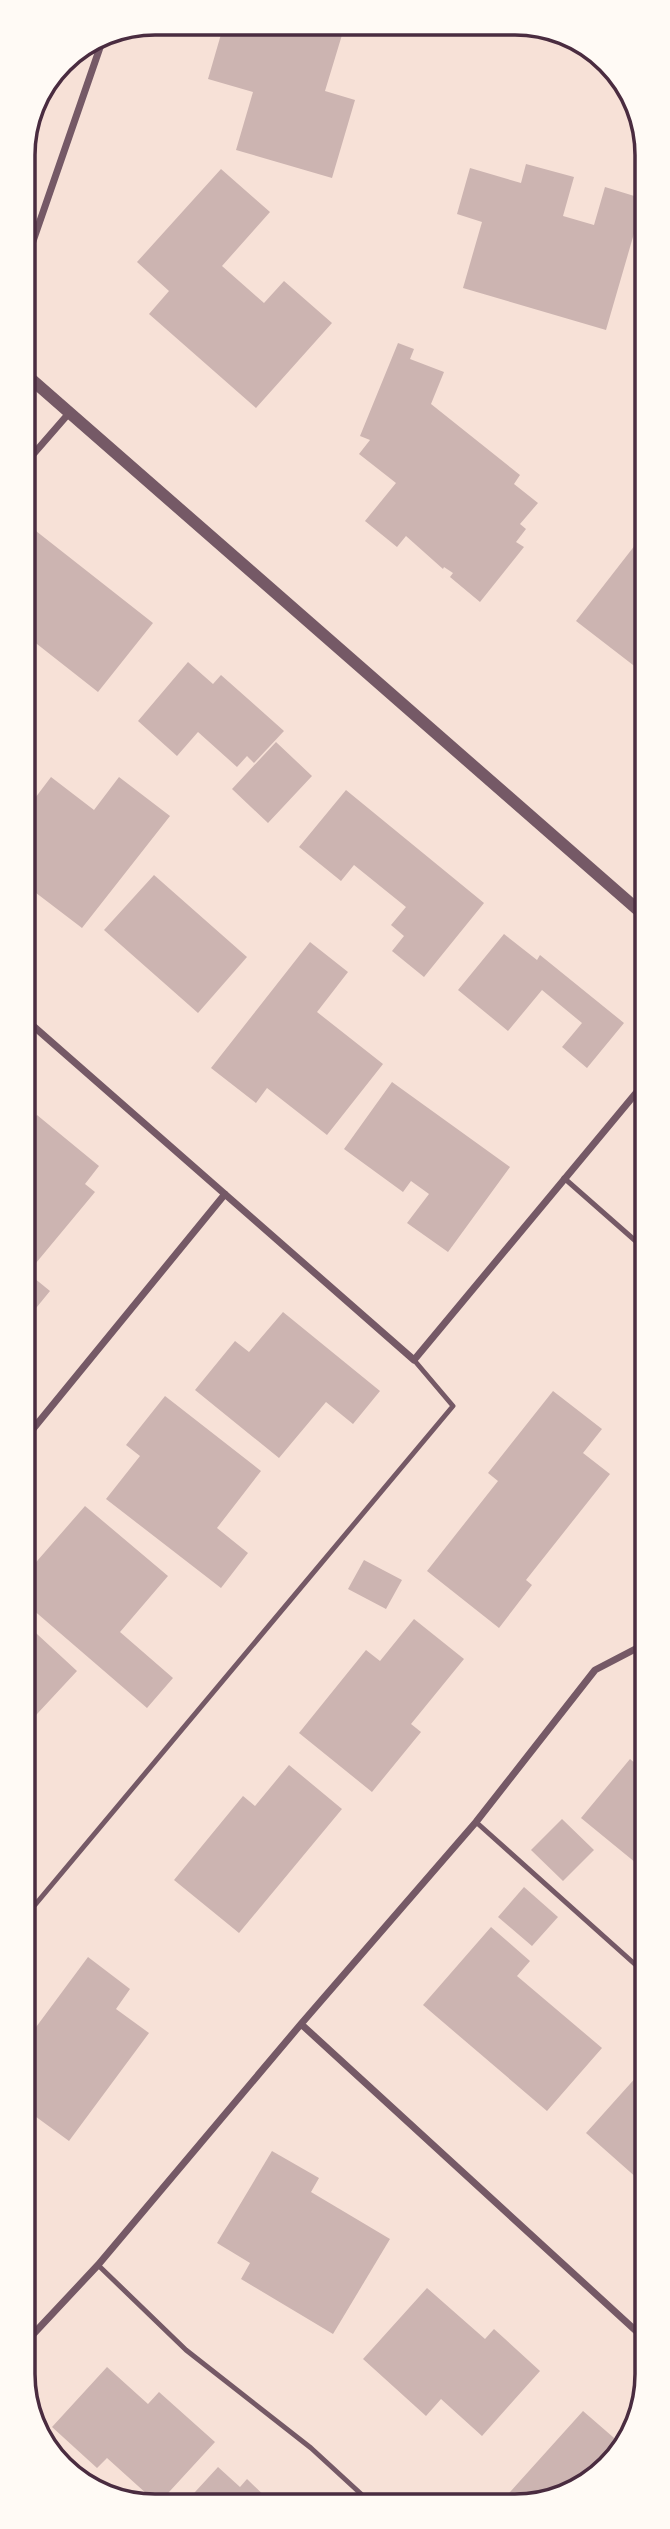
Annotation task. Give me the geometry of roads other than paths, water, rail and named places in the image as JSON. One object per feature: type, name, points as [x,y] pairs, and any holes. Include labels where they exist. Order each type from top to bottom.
[{"type":"street","points":[[35,235],[100,49]]},
{"type":"street","points":[[35,382],[635,907]]},
{"type":"street","points":[[35,452],[70,412]]},
{"type":"street","points":[[35,1028],[414,1360],[635,1094]]},
{"type":"street","points":[[35,1427],[225,1194]]},
{"type":"street","points":[[35,2332],[98,2265],[300,2024],[476,1822],[595,1671],[635,1651]]},
{"type":"street","points":[[300,2024],[635,2331]]},
{"type":"lane","points":[[564,1178],[635,1241]]},
{"type":"lane","points":[[35,1905],[453,1406],[414,1360]]},
{"type":"lane","points":[[476,1822],[635,1964]]},
{"type":"lane","points":[[98,2265],[186,2350],[311,2448],[361,2494]]}]
